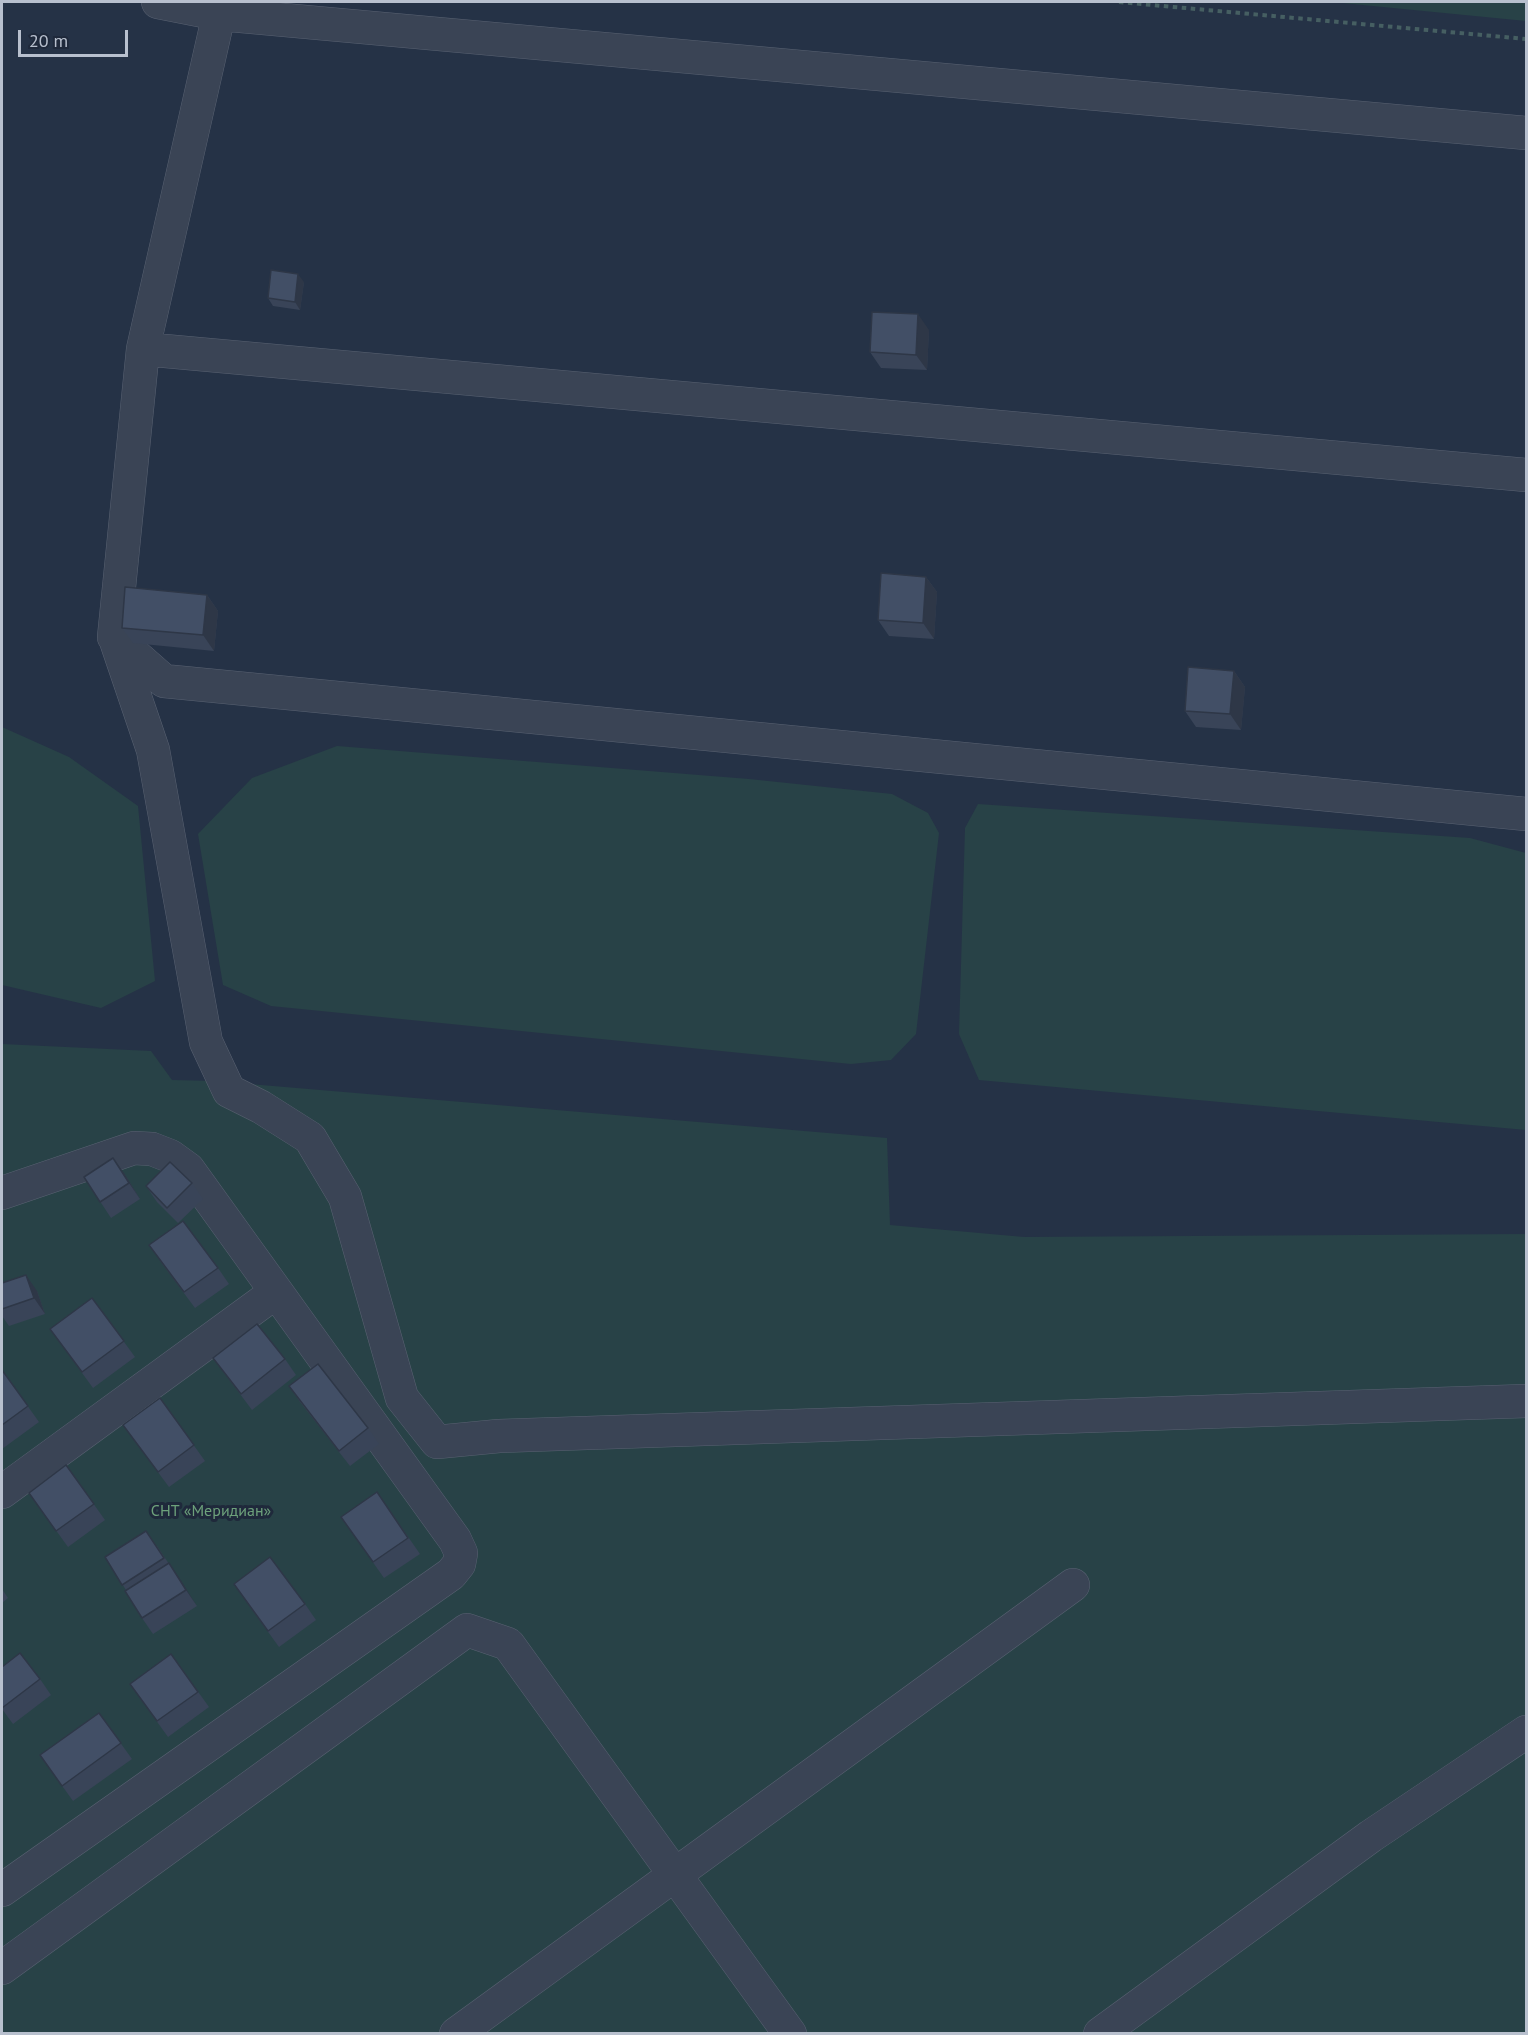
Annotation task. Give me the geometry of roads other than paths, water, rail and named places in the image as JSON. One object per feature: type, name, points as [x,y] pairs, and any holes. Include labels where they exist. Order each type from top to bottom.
[{"type":"street","points":[[158,2],[219,14],[1527,133]]},
{"type":"street","points":[[219,14],[143,349],[114,637],[153,750],[206,1042],[229,1091],[261,1107],[310,1138],[345,1197],[402,1398],[437,1442],[498,1436],[1527,1401]]},
{"type":"street","points":[[143,349],[1527,476]]},
{"type":"street","points":[[114,637],[164,681],[1526,813]]},
{"type":"street","points":[[2,1193],[134,1148],[152,1149],[170,1156],[188,1169],[455,1540],[461,1553],[459,1563],[451,1574],[2,1890]]},
{"type":"street","points":[[2,1492],[276,1292]]},
{"type":"street","points":[[456,2034],[1073,1585]]},
{"type":"street","points":[[2,1968],[467,1630],[508,1644],[790,2034]]},
{"type":"street","points":[[1100,2034],[1371,1836],[1527,1732]]},
{"type":"park label","name":"СНТ «Меридиан»","points":[[211,1511]]}]
